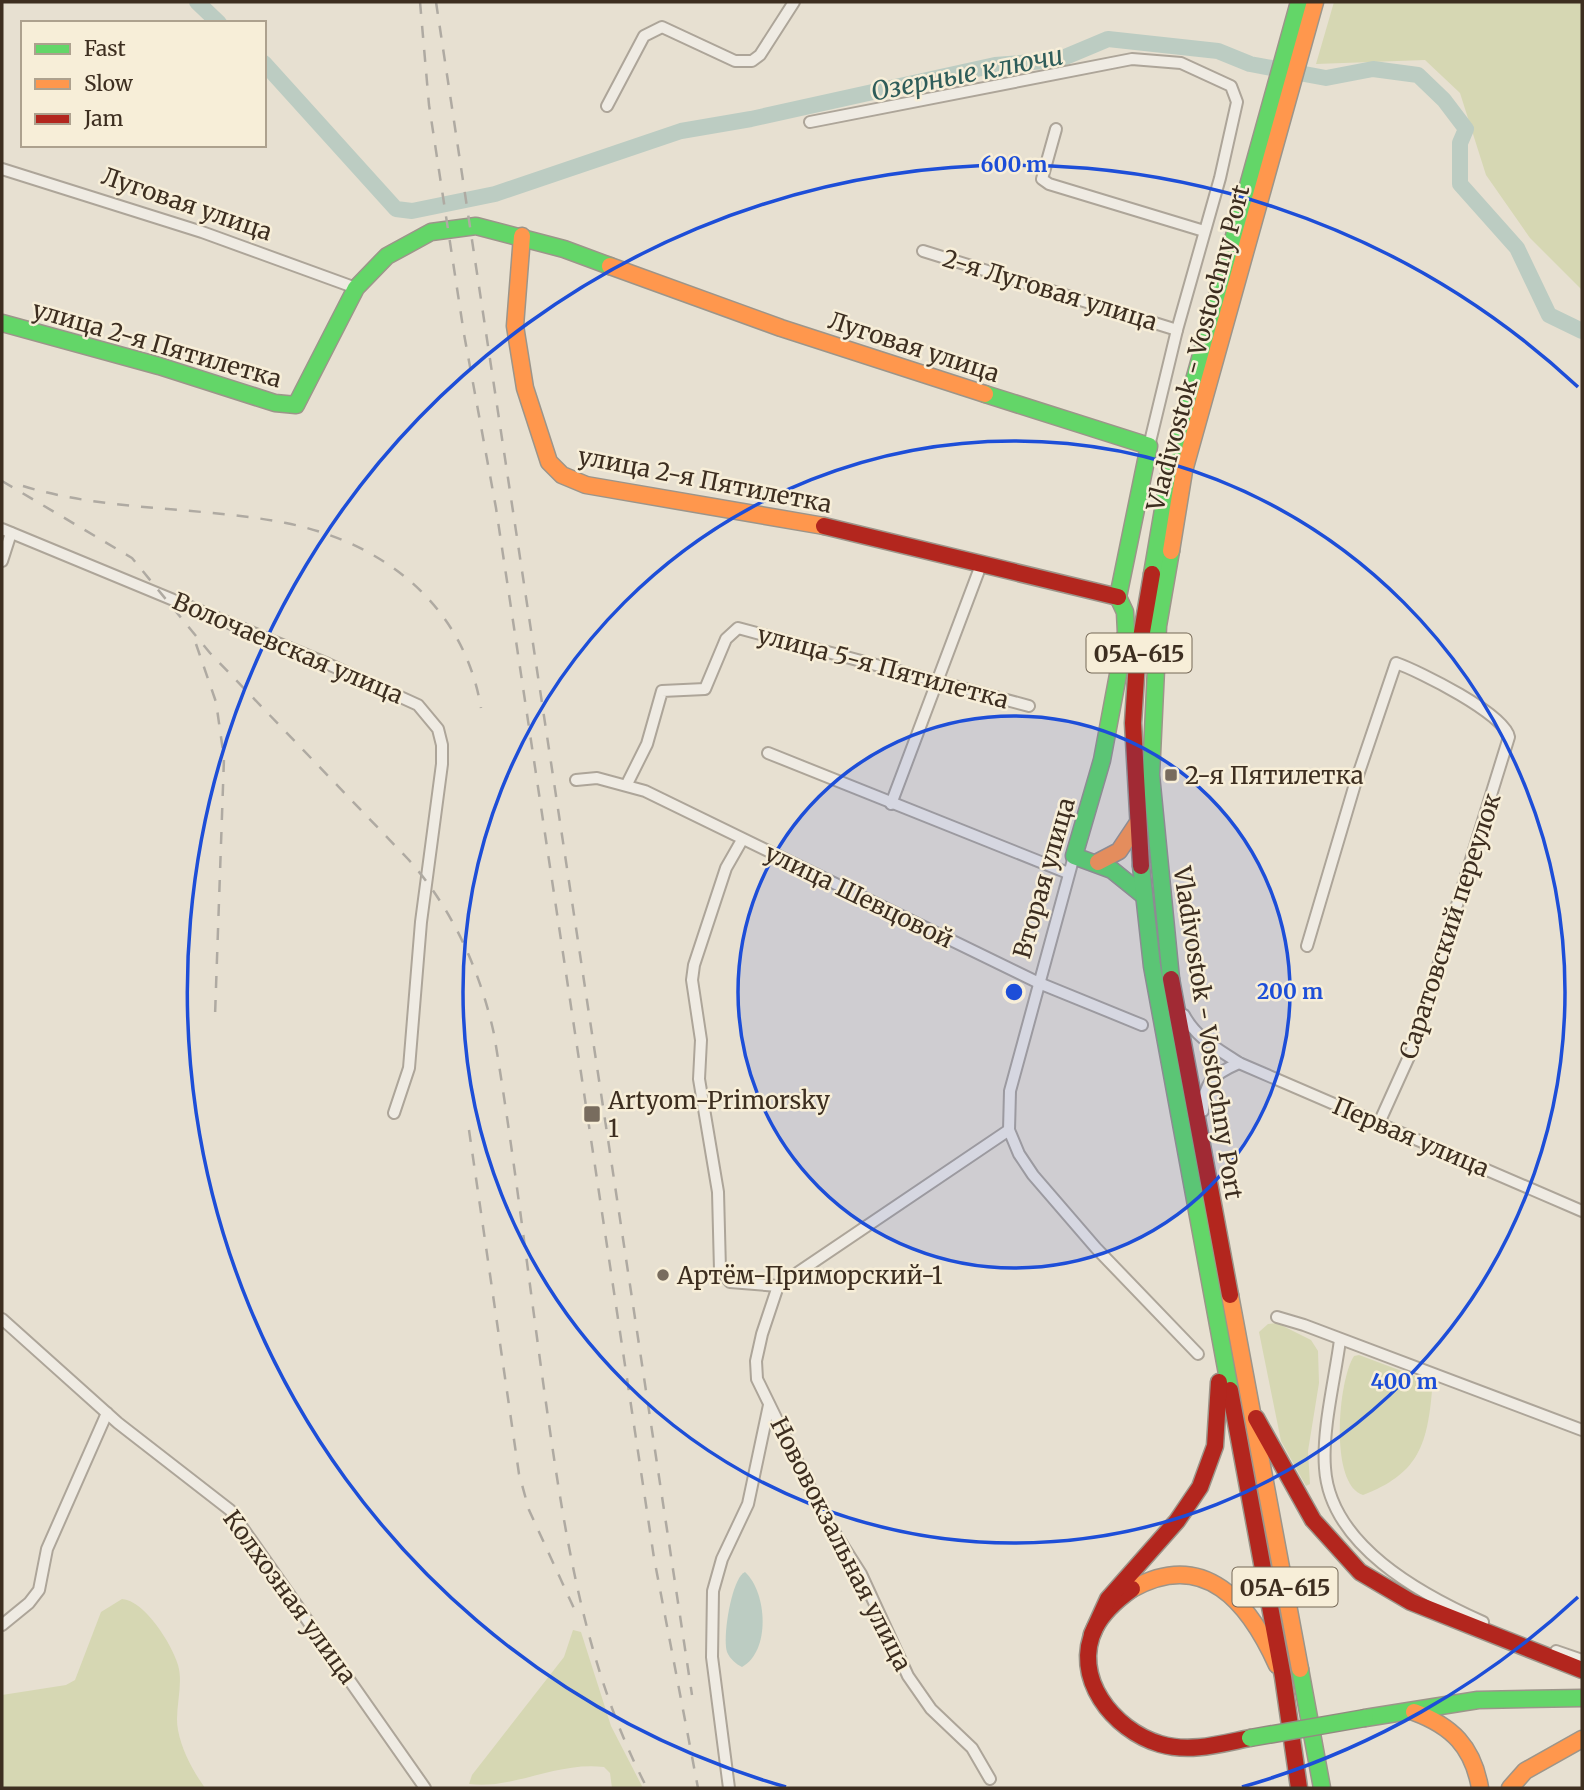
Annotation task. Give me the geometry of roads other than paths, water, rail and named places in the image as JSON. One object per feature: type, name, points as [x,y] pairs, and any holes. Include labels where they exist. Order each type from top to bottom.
[{"type":"main road","name":"Vladivostok - Vostochny Port","points":[[1299,2],[1171,463],[1137,661],[1133,723],[1143,895],[1170,1070],[1283,1677],[1299,1788]]},
{"type":"main road","name":"Vladivostok - Vostochny Port","points":[[1315,2],[1289,103],[1184,471],[1158,626],[1151,775],[1156,851],[1170,972],[1241,1368],[1252,1411],[1322,1788]]},
{"type":"main road","name":"улица 2-я Пятилетка","points":[[2,323],[159,366],[287,406],[296,405],[356,288],[387,256],[431,232],[476,226],[522,236],[515,326],[523,377],[549,463],[562,475],[586,485],[810,523],[1118,597]]},
{"type":"main road","name":"Луговая улица","points":[[522,236],[781,328],[1149,446]]},
{"type":"main road","points":[[1118,597],[1149,446]]},
{"type":"main road","name":"Вторая улица","points":[[1074,856],[1102,761],[1126,632],[1125,612],[1118,597]]},
{"type":"main road","points":[[1098,862],[1119,851],[1137,824]]},
{"type":"main road","points":[[1074,856],[1098,862],[1122,874],[1143,895]]},
{"type":"main road","points":[[1223,1353],[1216,1435],[1210,1466],[1197,1493],[1173,1528],[1107,1600],[1092,1634],[1089,1655],[1092,1681],[1110,1715],[1126,1730],[1150,1741],[1181,1748],[1478,1699],[1582,1698]]},
{"type":"main road","points":[[1252,1411],[1313,1520],[1360,1572],[1411,1602],[1582,1670]]},
{"type":"main road","points":[[1092,1634],[1113,1604],[1141,1584],[1163,1574],[1185,1574],[1214,1581],[1233,1594],[1259,1625],[1283,1677]]},
{"type":"main road","points":[[1411,1711],[1441,1720],[1464,1743],[1478,1765],[1480,1788]]},
{"type":"main road","points":[[1510,1788],[1525,1771],[1582,1739]]},
{"type":"main road","points":[[1319,1763],[1332,1788]]},
{"type":"street","points":[[607,106],[644,36],[652,29],[662,27],[735,61],[752,61],[760,55],[794,2]]},
{"type":"street","points":[[810,122],[965,89],[1132,59],[1181,63],[1231,86],[1237,102],[1149,446]]},
{"type":"street","points":[[1056,129],[1043,169],[1042,179],[1049,184],[1204,231]]},
{"type":"street","name":"Луговая улица","points":[[2,169],[189,228],[356,288]]},
{"type":"street","name":"2-я Луговая улица","points":[[923,251],[1177,330]]},
{"type":"street","points":[[2,561],[6,531]]},
{"type":"street","name":"Волочаевская улица","points":[[6,531],[328,664],[418,705],[432,720],[442,745],[442,764],[421,922],[409,1068],[394,1113]]},
{"type":"street","points":[[891,804],[981,565]]},
{"type":"street","name":"улица 5-я Пятилетка","points":[[627,784],[647,744],[662,691],[705,689],[726,639],[738,628],[1029,706]]},
{"type":"street","name":"Саратовский переулок","points":[[1307,946],[1355,784],[1396,663],[1417,671],[1505,726],[1509,737],[1412,1050],[1378,1123]]},
{"type":"street","points":[[768,753],[1068,873]]},
{"type":"street","name":"улица Шевцовой","points":[[576,780],[587,776],[627,784],[1039,983],[1142,1025]]},
{"type":"street","points":[[742,840],[726,868],[694,965],[692,980],[701,1040],[699,1079],[704,1122],[715,1161],[720,1270],[730,1282],[778,1286],[1009,1130]]},
{"type":"street","name":"Вторая улица","points":[[1074,856],[1010,1091],[1009,1130],[1019,1154],[1033,1175],[1096,1248],[1198,1354]]},
{"type":"street","name":"Первая улица","points":[[1177,1001],[1191,1028],[1239,1063],[1582,1211]]},
{"type":"street","points":[[1203,1155],[1205,1086],[1215,1073],[1239,1063]]},
{"type":"street","name":"Нововокзальная улица","points":[[778,1286],[766,1314],[756,1361],[757,1379],[824,1516],[861,1574],[908,1676],[931,1709],[972,1748],[990,1779]]},
{"type":"street","points":[[1277,1317],[1582,1430]]},
{"type":"street","name":"Колхозная улица","points":[[2,1318],[107,1413],[230,1510],[425,1788]]},
{"type":"street","points":[[1340,1339],[1325,1468],[1330,1501],[1349,1529],[1373,1553],[1419,1590],[1524,1640],[1582,1660]]},
{"type":"street","points":[[729,1788],[712,1657],[713,1591],[722,1559],[748,1504],[769,1405]]},
{"type":"street","points":[[2,1625],[29,1603],[39,1590],[47,1549],[107,1413]]},
{"type":"waterway","name":"Озерные ключи","points":[[197,2],[217,21]]},
{"type":"waterway","name":"Озерные ключи","points":[[266,65],[396,209],[412,211],[495,194],[681,131],[751,119],[995,65],[1058,60],[1108,39],[1218,51],[1250,64],[1326,78],[1373,69],[1418,75],[1444,100],[1466,129],[1460,143],[1460,184],[1517,248],[1549,315],[1582,331]]},
{"type":"railway","points":[[420,2],[429,105],[464,334],[496,508],[654,1558],[698,1788]]},
{"type":"railway","points":[[436,2],[692,1695]]},
{"type":"railway","points":[[2,481],[132,558],[210,653],[408,859],[438,898],[462,941],[481,987],[494,1034],[552,1446],[569,1547],[592,1646],[607,1695],[647,1788]]},
{"type":"railway","points":[[23,486],[121,505],[286,523],[356,546],[387,563],[414,585],[438,610],[457,639],[472,672],[481,708]]},
{"type":"railway","points":[[196,644],[216,702],[224,758],[215,1016]]},
{"type":"railway","points":[[469,1130],[519,1474],[529,1510],[577,1615]]},
{"type":"place","name":"2-я Пятилетка","points":[[1171,775]]},
{"type":"place","name":"Artyom-Primorsky 1","points":[[592,1114]]},
{"type":"place","name":"Артём-Приморский-1","points":[[663,1275]]}]
